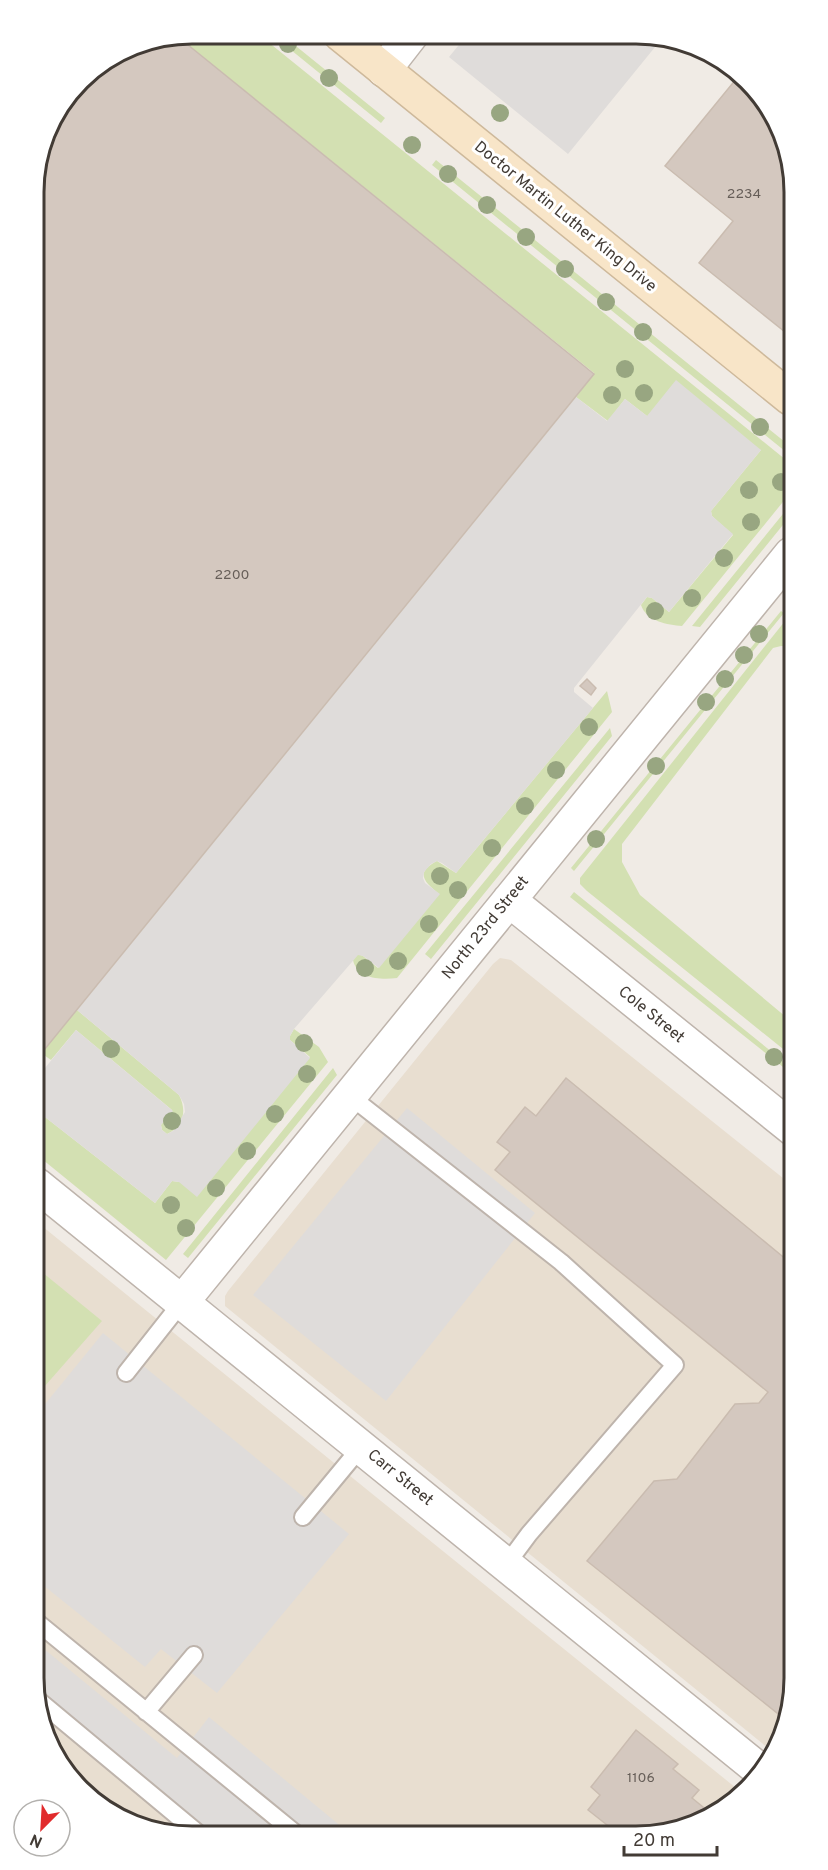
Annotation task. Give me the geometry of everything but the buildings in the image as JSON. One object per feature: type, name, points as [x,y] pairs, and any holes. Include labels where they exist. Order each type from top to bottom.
[{"type":"main road","name":"Doctor Martin Luther King Drive","points":[[352,44],[784,393]]},
{"type":"street","points":[[384,70],[404,44]]},
{"type":"street","name":"North 23rd Street","points":[[182,1302],[784,563]]},
{"type":"street","name":"Cole Street","points":[[509,900],[784,1123]]},
{"type":"street","name":"Carr Street","points":[[44,1191],[755,1767]]},
{"type":"lane","points":[[350,1096],[561,1262],[675,1365],[529,1534],[506,1564]]},
{"type":"lane","points":[[126,1373],[182,1302]]},
{"type":"lane","points":[[303,1517],[361,1447]]},
{"type":"lane","points":[[44,1628],[286,1826]]},
{"type":"lane","points":[[146,1712],[194,1655]]},
{"type":"lane","points":[[47,1709],[189,1826]]},
{"type":"shaded area","points":[[460,44],[657,45],[568,154],[449,57]]},
{"type":"shaded area","points":[[676,380],[761,450],[711,511],[712,516],[733,534],[669,612],[652,598],[647,597],[574,688],[574,692],[593,708],[456,873],[437,861],[424,872],[425,883],[440,894],[379,968],[358,955],[294,1029],[290,1040],[310,1058],[197,1197],[179,1182],[172,1181],[155,1203],[44,1116],[44,1069],[76,1030],[173,1111],[161,1125],[162,1130],[167,1134],[173,1131],[185,1112],[179,1095],[77,1010],[576,397],[607,421],[625,399],[647,416]]},
{"type":"shaded area","points":[[500,958],[511,960],[784,1179],[784,1688],[777,1726],[767,1747],[225,1306],[225,1296],[228,1291]]},
{"type":"shaded area","points":[[407,1108],[535,1213],[386,1401],[253,1295]]},
{"type":"shaded area","points":[[44,1228],[736,1788],[719,1802],[693,1815],[656,1825],[636,1826],[172,1825],[144,1819],[126,1811],[109,1802],[94,1790],[80,1776],[63,1752],[49,1717],[45,1698]]},
{"type":"shaded area","points":[[103,1333],[349,1534],[217,1693],[161,1649],[145,1667],[44,1586],[44,1405]]},
{"type":"shaded area","points":[[44,1649],[177,1758],[209,1717],[341,1826],[203,1826],[45,1696]]},
{"type":"green space","points":[[187,44],[271,44],[784,458],[784,501],[682,626],[652,618],[641,605],[647,597],[652,598],[669,612],[733,535],[712,516],[711,511],[761,450],[647,416],[625,399],[608,421],[576,397],[594,373]]},
{"type":"green space","points":[[284,44],[293,44],[385,118],[381,123]]},
{"type":"green space","points":[[436,160],[784,441],[784,450],[432,165]]},
{"type":"green space","points":[[784,513],[784,524],[700,627],[692,626]]},
{"type":"green space","points":[[781,611],[784,613],[574,871],[571,868]]},
{"type":"green space","points":[[784,622],[784,646],[773,648],[622,844],[622,862],[640,895],[784,1015],[784,1050],[587,891],[580,884],[580,878]]},
{"type":"green space","points":[[607,691],[612,712],[397,978],[370,977],[359,971],[353,960],[358,954],[378,968],[439,894],[424,878],[430,865],[437,861],[456,873]]},
{"type":"green space","points":[[610,728],[612,736],[431,959],[425,954]]},
{"type":"green space","points":[[574,892],[784,1062],[784,1068],[570,897]]},
{"type":"green space","points":[[77,1010],[179,1095],[183,1106],[180,1123],[167,1134],[162,1130],[161,1125],[172,1110],[76,1030],[51,1060],[44,1055],[44,1049]]},
{"type":"green space","points":[[294,1029],[319,1047],[328,1062],[166,1260],[44,1161],[44,1116],[155,1203],[172,1181],[179,1182],[310,1057],[290,1040]]},
{"type":"green space","points":[[333,1068],[337,1075],[188,1258],[183,1254]]},
{"type":"green space","points":[[44,1274],[102,1321],[44,1387]]}]
